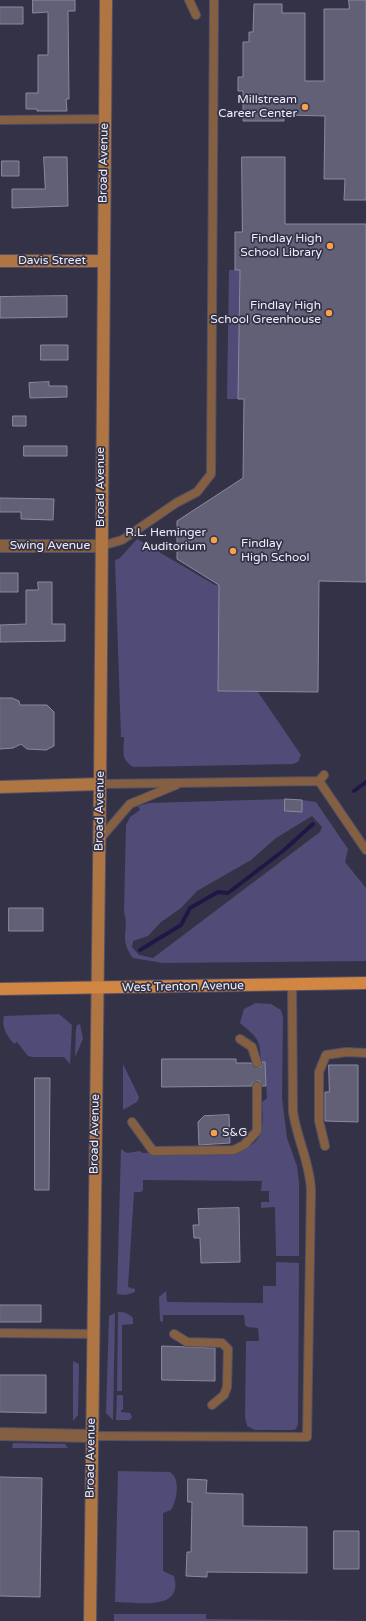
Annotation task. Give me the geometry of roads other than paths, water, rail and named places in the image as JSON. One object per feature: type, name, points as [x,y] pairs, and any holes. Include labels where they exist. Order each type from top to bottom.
[{"type":"main road","name":"Broad Avenue","points":[[90,1621],[100,784],[106,0]]},
{"type":"main road","name":"Davis Street","points":[[0,261],[103,261]]},
{"type":"main road","points":[[0,787],[100,784]]},
{"type":"main road","name":"West Trenton Avenue","points":[[0,989],[366,983]]},
{"type":"street","name":"Swing Avenue","points":[[0,546],[101,546]]},
{"type":"street","points":[[0,1434],[92,1436]]},
{"type":"lane","points":[[189,0],[196,15]]},
{"type":"lane","points":[[101,546],[122,540],[176,503],[197,492],[211,474],[214,0]]},
{"type":"lane","points":[[0,120],[105,119]]},
{"type":"lane","points":[[100,784],[322,778],[363,839],[366,850]]},
{"type":"lane","points":[[99,840],[130,804],[180,783]]},
{"type":"lane","points":[[92,1436],[307,1437],[311,1190],[308,1164],[296,1129],[293,1112],[292,985]]},
{"type":"lane","points":[[240,1039],[252,1047],[257,1063]]},
{"type":"lane","points":[[325,1146],[319,1121],[318,1072],[326,1055],[346,1052],[366,1052]]},
{"type":"lane","points":[[132,1122],[153,1151],[234,1150],[244,1145],[257,1131],[258,1086]]},
{"type":"lane","points":[[0,1333],[93,1334]]},
{"type":"lane","points":[[174,1334],[187,1342],[222,1343],[228,1349],[227,1387],[224,1395],[212,1405]]},
{"type":"waterway","points":[[354,791],[366,782]]},
{"type":"waterway","points":[[140,950],[181,925],[190,908],[218,892],[228,893],[283,851],[313,824]]},
{"type":"place","name":"Millstream Career Center","points":[[305,107]]},
{"type":"place","name":"Findlay High School Library","points":[[330,246]]},
{"type":"place","name":"Findlay High School Greenhouse","points":[[329,313]]},
{"type":"place","name":"R.L. Heminger Auditorium","points":[[214,540]]},
{"type":"place","name":"Findlay High School","points":[[233,551]]},
{"type":"place","name":"S&G","points":[[214,1133]]}]
